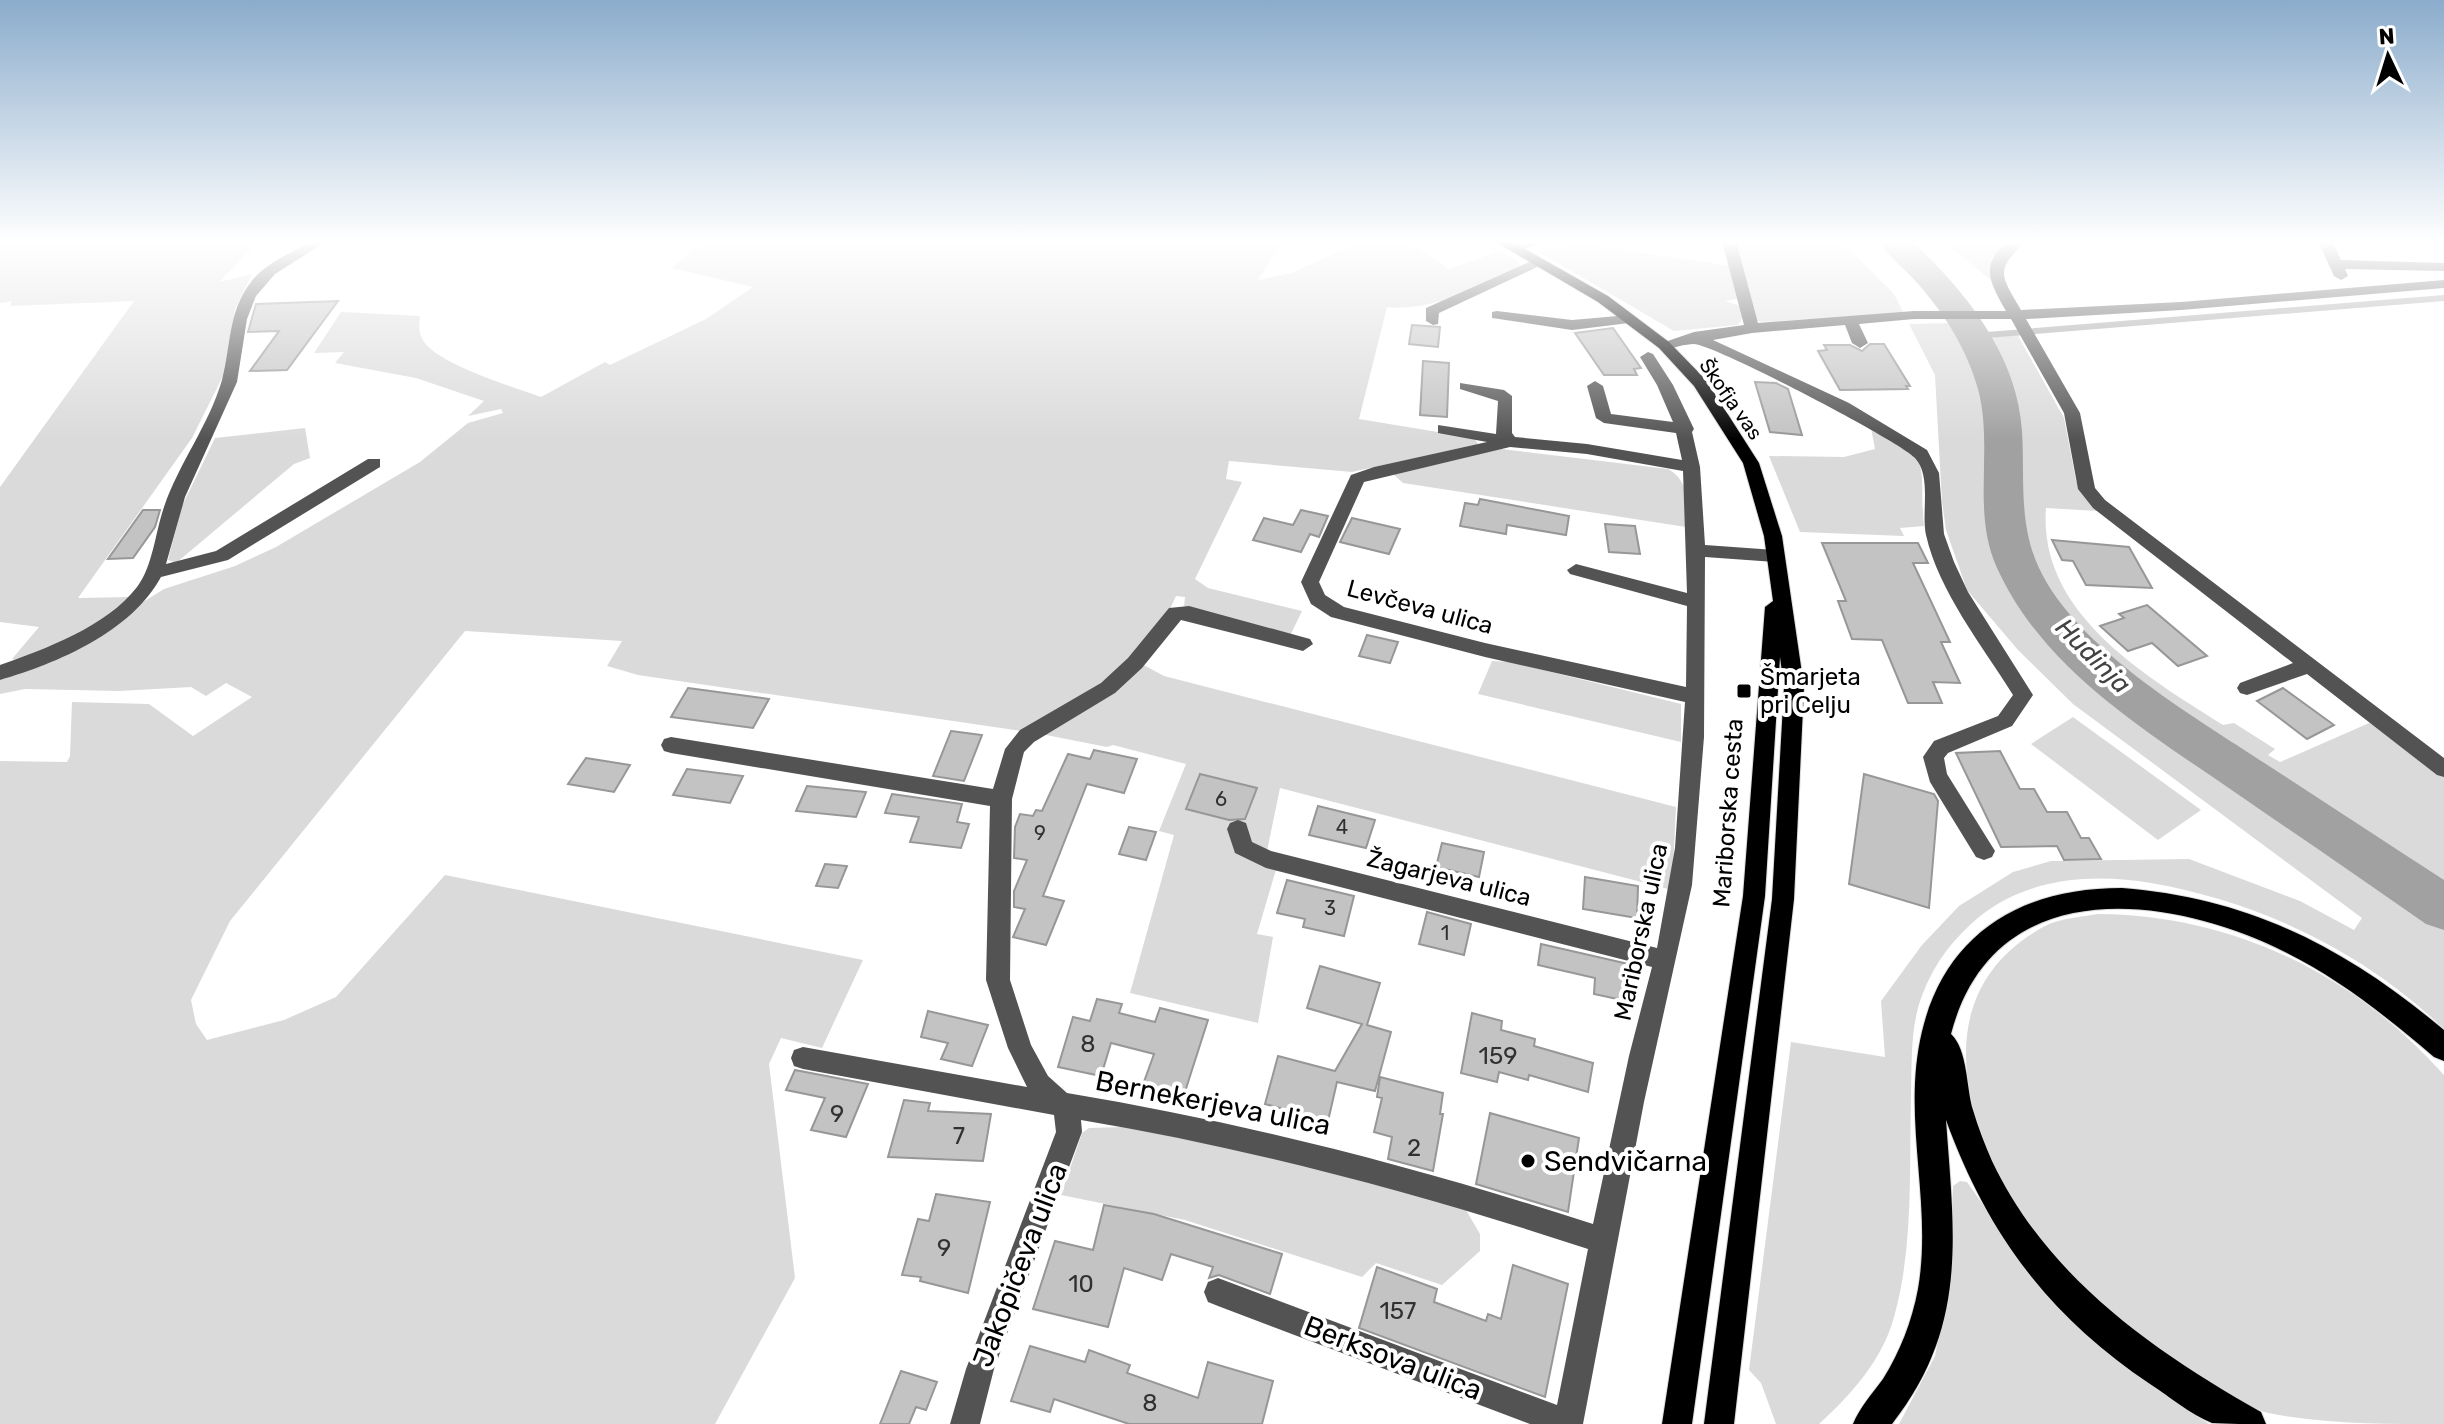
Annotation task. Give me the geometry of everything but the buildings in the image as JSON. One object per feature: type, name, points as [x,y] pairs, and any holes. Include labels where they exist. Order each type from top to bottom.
[{"type":"highway","points":[[1870,1424],[1888,1403],[1920,1344],[1937,1271],[1930,1082],[1941,1018],[1972,959],[2006,929],[2037,909],[2086,898],[2140,899],[2197,906],[2301,945],[2350,972],[2444,1048]]},
{"type":"highway","points":[[1941,1018],[1950,1089],[1967,1144],[2008,1221],[2052,1279],[2121,1345],[2184,1391],[2249,1424]]},
{"type":"main road","name":"Škofja vas","points":[[1611,307],[1629,319],[1656,351],[1700,383],[1751,463],[1764,499],[1776,566]]},
{"type":"main road","name":"Mariborska cesta","points":[[1677,1424],[1754,896],[1776,566]]},
{"type":"main road","points":[[1719,1424],[1783,899],[1794,687],[1776,566]]},
{"type":"street","points":[[0,673],[29,663],[87,634],[138,597],[153,573],[170,513],[206,439],[236,359],[241,307]]},
{"type":"street","points":[[1433,321],[1431,311],[1439,307]]},
{"type":"street","points":[[1747,307],[1752,328]]},
{"type":"street","points":[[2011,307],[2072,413],[2087,489],[2099,504],[2444,769]]},
{"type":"street","points":[[1656,351],[1694,337],[1752,328],[1850,320],[1914,315],[1993,316],[2021,326],[2191,307]]},
{"type":"street","points":[[1497,315],[1572,325],[1629,319]]},
{"type":"street","points":[[1850,320],[1860,343]]},
{"type":"street","points":[[1694,337],[1843,406],[1921,454],[1931,473],[1935,534],[1945,562],[1959,593],[2023,695],[2005,721],[1941,747],[1933,757],[1937,776],[1984,851]]},
{"type":"street","name":"Mariborska ulica","points":[[1568,1424],[1603,1241],[1662,960],[1680,890],[1690,813],[1696,602],[1692,467],[1686,429],[1656,351]]},
{"type":"street","points":[[1466,386],[1498,393],[1506,399],[1504,433],[1510,442]]},
{"type":"street","points":[[1595,386],[1604,418],[1686,429]]},
{"type":"street","points":[[1444,429],[1510,442]]},
{"type":"street","name":"Levčeva ulica","points":[[1692,467],[1587,449],[1510,442],[1374,472],[1357,479],[1310,582],[1318,599],[1338,612],[1485,650],[1693,696]]},
{"type":"street","points":[[153,573],[222,556],[374,463]]},
{"type":"street","points":[[1696,550],[1776,566]]},
{"type":"street","points":[[1576,570],[1696,602]]},
{"type":"street","points":[[1063,1106],[1039,1084],[1020,1048],[998,980],[1001,799],[1015,749],[1027,736],[1108,688],[1135,663],[1176,613],[1189,613],[1303,644]]},
{"type":"street","points":[[2247,688],[2307,666]]},
{"type":"street","points":[[671,745],[1001,799]]},
{"type":"street","name":"Žagarjeva ulica","points":[[1238,829],[1243,847],[1266,859],[1662,960]]},
{"type":"street","name":"Bernekerjeva ulica","points":[[803,1058],[1194,1128],[1372,1168],[1603,1241]]},
{"type":"street","name":"Jakopičeva ulica","points":[[965,1424],[980,1369],[1069,1132],[1069,1120],[1063,1106]]},
{"type":"street","name":"Berksova ulica","points":[[1218,1292],[1568,1424]]},
{"type":"shaded area","points":[[129,307],[236,307],[231,360],[192,438],[78,598],[130,597],[74,638],[25,659],[12,659],[39,627],[0,622],[0,487]]},
{"type":"shaded area","points":[[723,307],[1387,307],[1359,419],[1474,438],[1478,444],[1352,472],[1229,461],[1226,479],[1242,482],[1195,579],[1208,588],[1302,611],[1289,638],[1184,607],[1185,597],[1176,596],[1170,609],[1113,679],[1022,731],[638,675],[607,666],[622,641],[465,631],[230,921],[191,1000],[196,1024],[207,1040],[284,1020],[336,997],[445,875],[863,960],[822,1048],[781,1038],[769,1064],[795,1278],[715,1424],[0,1424],[0,761],[67,762],[70,756],[72,702],[149,704],[193,736],[252,697],[226,683],[206,696],[191,687],[119,691],[25,689],[0,694],[0,680],[44,663],[164,589],[235,566],[276,547],[420,462],[468,423],[503,413],[501,409],[468,416],[484,401],[416,378],[335,363],[344,352],[314,353],[341,312],[420,316],[423,340],[443,358],[541,397],[605,362],[610,365],[706,319]]},
{"type":"shaded area","points":[[1634,307],[1741,307],[1742,319],[1738,325],[1674,331]]},
{"type":"shaded area","points":[[1751,307],[1901,307],[1904,314],[1760,322],[1754,318]]},
{"type":"shaded area","points":[[1953,323],[1977,369],[1990,405],[1991,436],[1985,503],[1988,537],[1994,554],[2027,611],[2074,664],[2131,713],[2194,758],[2389,882],[2444,921],[2444,1029],[2379,976],[2308,934],[2270,917],[2192,892],[2129,880],[2083,879],[2039,886],[1998,904],[1953,942],[1933,971],[1919,1005],[1912,1056],[1908,1235],[1900,1290],[1889,1332],[1874,1362],[1843,1401],[1819,1424],[1776,1424],[1761,1383],[1749,1370],[1791,1042],[1885,1057],[1881,1001],[1922,945],[1959,906],[2013,872],[2051,861],[2189,859],[2300,901],[2354,930],[2362,918],[2073,704],[2018,650],[1967,590],[1946,530],[1935,375],[1909,324]]},
{"type":"shaded area","points":[[2017,334],[2064,418],[2076,481],[2098,511],[2046,508],[2048,546],[2059,580],[2078,610],[2131,663],[2223,725],[2234,723],[2275,749],[2268,755],[2280,762],[2376,720],[2444,775],[2444,888],[2138,685],[2099,652],[2061,611],[2030,564],[2016,516],[2019,444],[2015,413],[2008,383],[1989,338]]},
{"type":"shaded area","points":[[305,428],[310,458],[294,464],[176,563],[168,560],[182,506],[215,438]]},
{"type":"shaded area","points":[[1871,428],[1906,449],[1920,466],[1924,526],[1900,528],[1904,536],[1800,532],[1769,456],[1844,457],[1875,449]]},
{"type":"shaded area","points":[[1502,449],[1668,469],[1681,480],[1684,487],[1686,527],[1403,483],[1392,473],[1473,452]]},
{"type":"shaded area","points":[[1492,661],[1511,662],[1681,704],[1681,742],[1478,694]]},
{"type":"shaded area","points":[[1140,663],[1164,676],[1676,807],[1672,890],[1280,788],[1267,851],[1280,856],[1257,934],[1273,937],[1258,1023],[1130,993],[1174,835],[1159,831],[1186,764],[1113,745],[1107,747],[1041,734]]},
{"type":"shaded area","points":[[2073,717],[2201,810],[2158,840],[2031,744]]},
{"type":"shaded area","points":[[2098,914],[2148,917],[2196,925],[2288,957],[2331,980],[2371,1007],[2409,1039],[2444,1075],[2444,1424],[2307,1419],[2264,1412],[2238,1400],[2185,1369],[2135,1333],[2068,1272],[2037,1234],[2008,1191],[1985,1144],[1970,1094],[1966,1046],[1975,1000],[2001,960],[2051,923]]},
{"type":"shaded area","points":[[1124,1127],[1368,1176],[1466,1210],[1480,1234],[1480,1251],[1442,1285],[1376,1263],[1362,1277],[1185,1220],[1061,1195],[1082,1133],[1089,1128]]},
{"type":"shaded area","points":[[1960,1181],[1967,1182],[2029,1270],[2096,1342],[2163,1394],[2209,1424],[1899,1424],[1935,1356],[1951,1274],[1953,1186]]},
{"type":"waterway","name":"Hudinja","points":[[1954,307],[1977,343],[1997,392],[2003,434],[2003,513],[2009,544],[2018,568],[2048,615],[2107,676],[2148,709],[2444,908]]},
{"type":"waterway","points":[[1974,336],[2327,307]]},
{"type":"place","name":"Šmarjeta pri Celju","points":[[1744,691]]},
{"type":"place","name":"Sendvičarna","points":[[1528,1161]]}]
